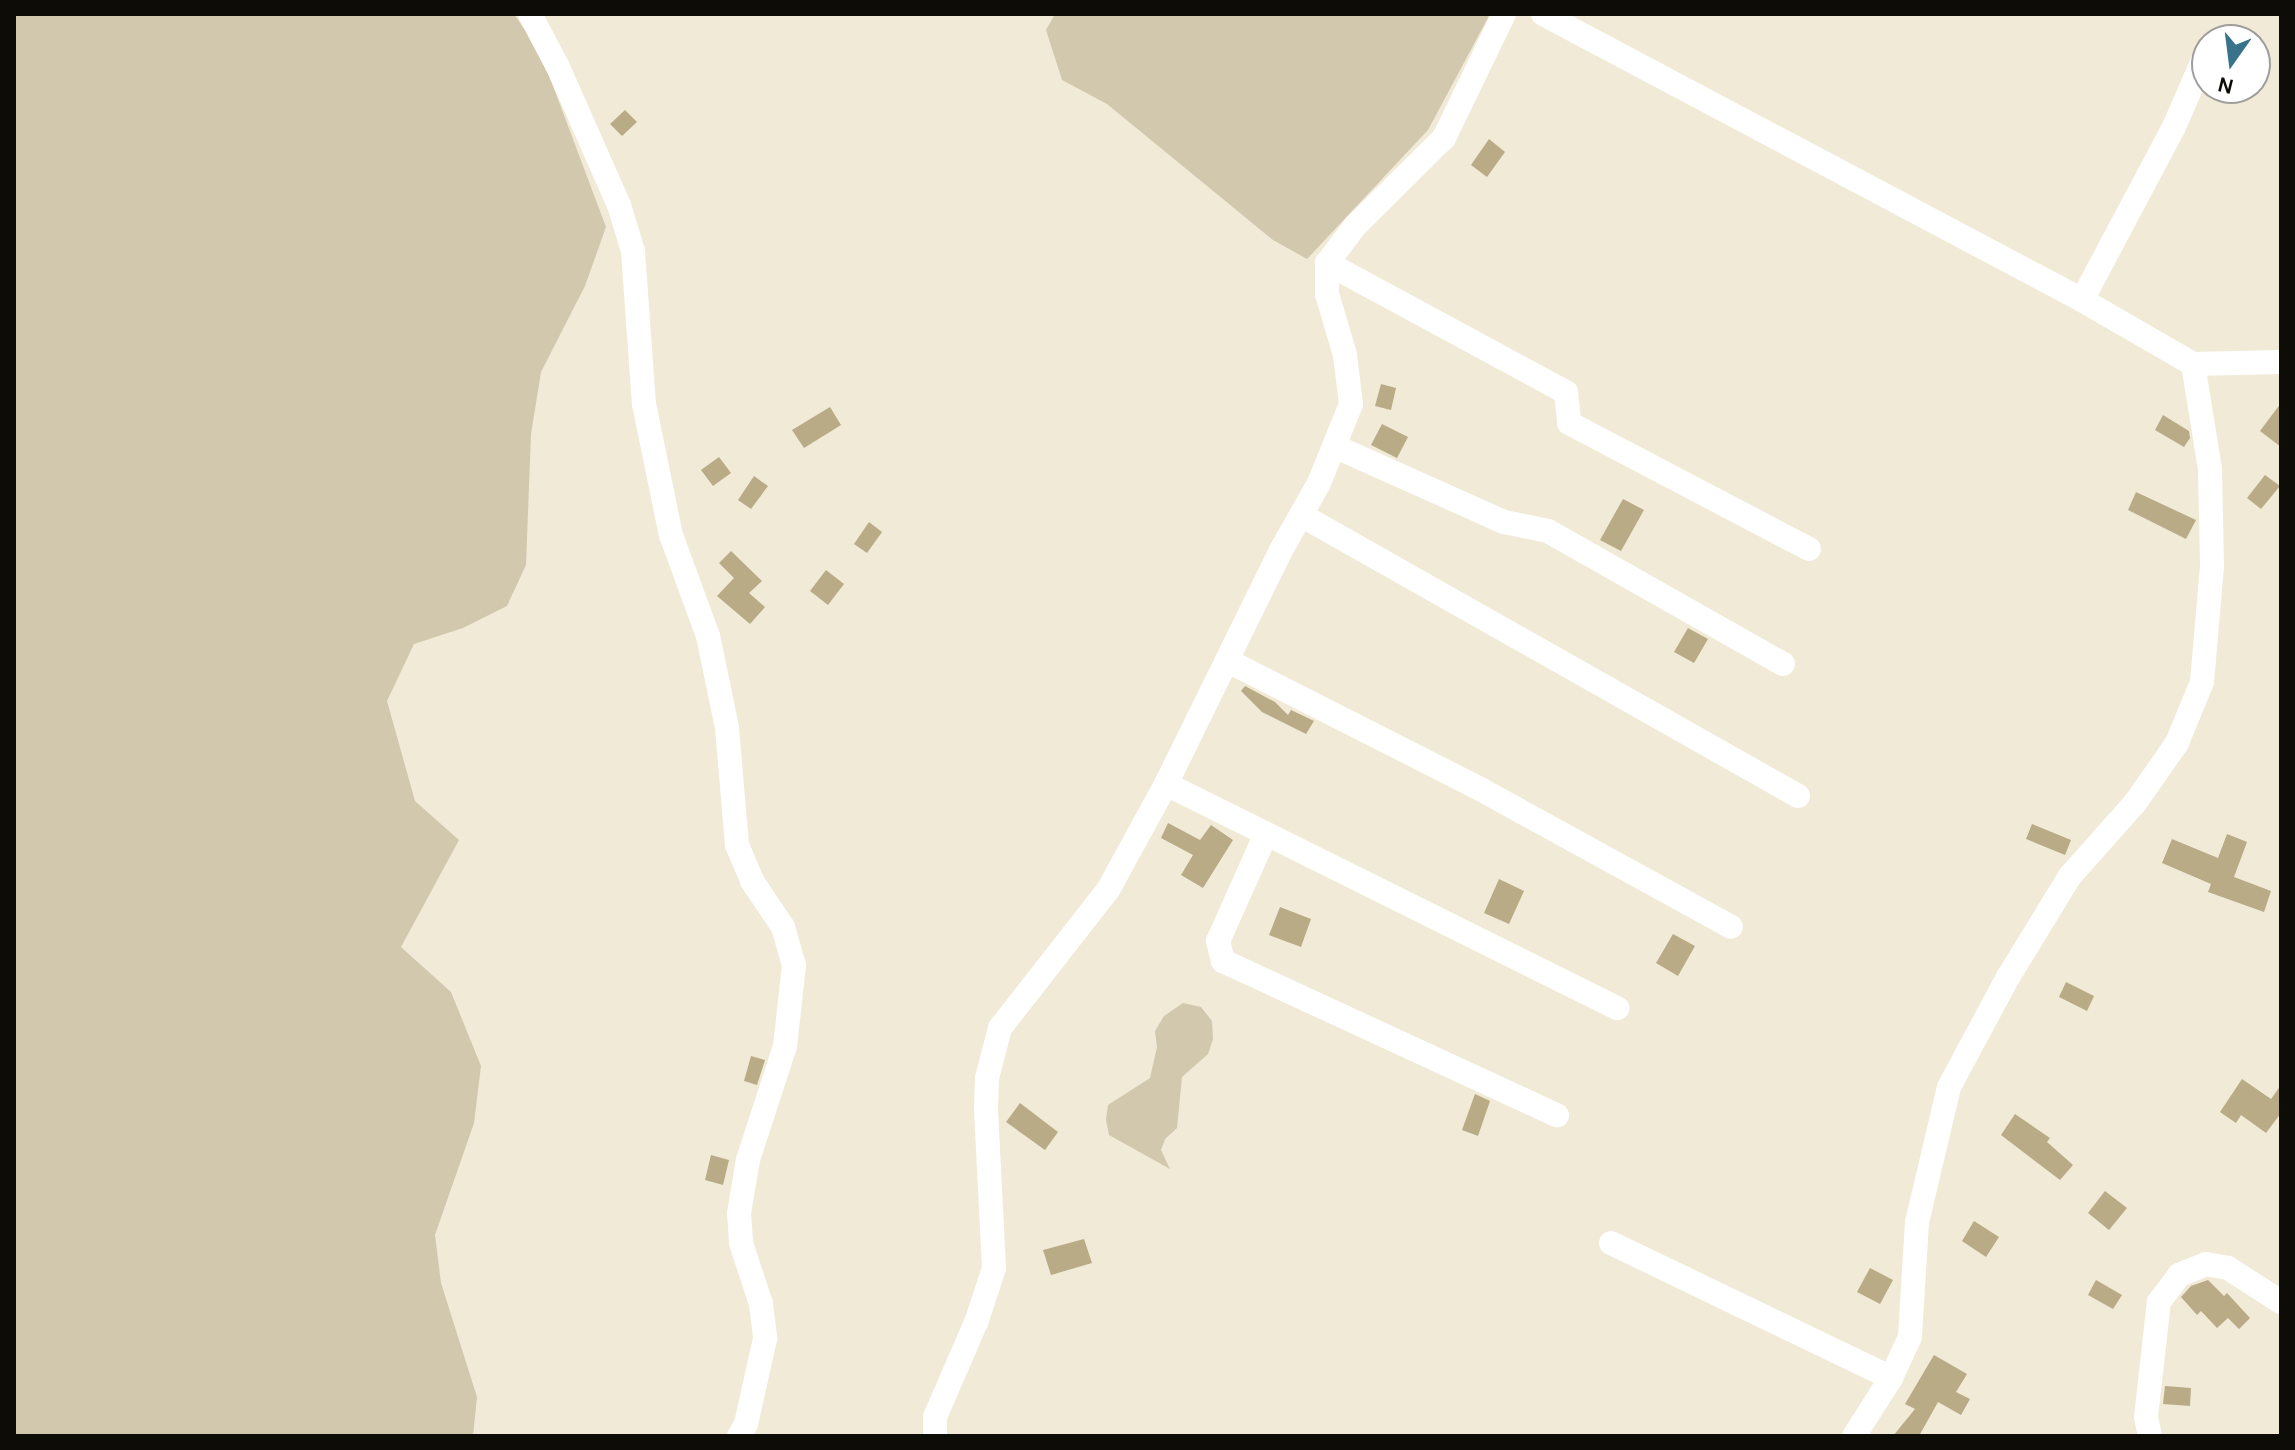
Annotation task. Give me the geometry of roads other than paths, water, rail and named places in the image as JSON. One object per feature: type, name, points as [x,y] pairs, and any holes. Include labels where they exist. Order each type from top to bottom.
[{"type":"street","points":[[530,14],[558,67],[619,205],[633,251],[644,404],[671,535],[708,636],[727,728],[737,845],[752,881],[783,927],[794,965],[785,1046],[748,1160],[739,1213],[741,1243],[761,1304],[765,1339],[746,1424],[739,1436]]},
{"type":"street","points":[[935,1436],[935,1417],[977,1320],[994,1268],[986,1108],[987,1078],[1000,1028],[1108,890],[1166,784],[1334,446],[1351,404],[1345,355],[1327,294],[1327,263],[1356,225],[1444,138],[1504,14]]},
{"type":"street","points":[[1543,14],[2082,300],[2193,364],[2281,362]]},
{"type":"street","points":[[2082,300],[2173,129],[2191,88]]},
{"type":"street","points":[[1327,263],[1566,392],[1569,423],[1809,549]]},
{"type":"street","points":[[1854,1436],[1891,1378],[1910,1337],[1917,1222],[1949,1087],[2008,977],[2070,876],[2135,803],[2177,743],[2202,682],[2212,566],[2210,483],[2193,364]]},
{"type":"street","points":[[1334,446],[1504,522],[1548,531],[1783,664]]},
{"type":"street","points":[[1301,515],[1798,796]]},
{"type":"street","points":[[1228,661],[1482,790],[1731,927]]},
{"type":"street","points":[[1166,784],[1265,836],[1617,1008]]},
{"type":"street","points":[[1265,836],[1218,941],[1223,961],[1557,1115]]},
{"type":"street","points":[[1611,1243],[1891,1378]]},
{"type":"street","points":[[2150,1436],[2146,1417],[2159,1302],[2179,1275],[2206,1264],[2228,1268],[2281,1302]]}]
